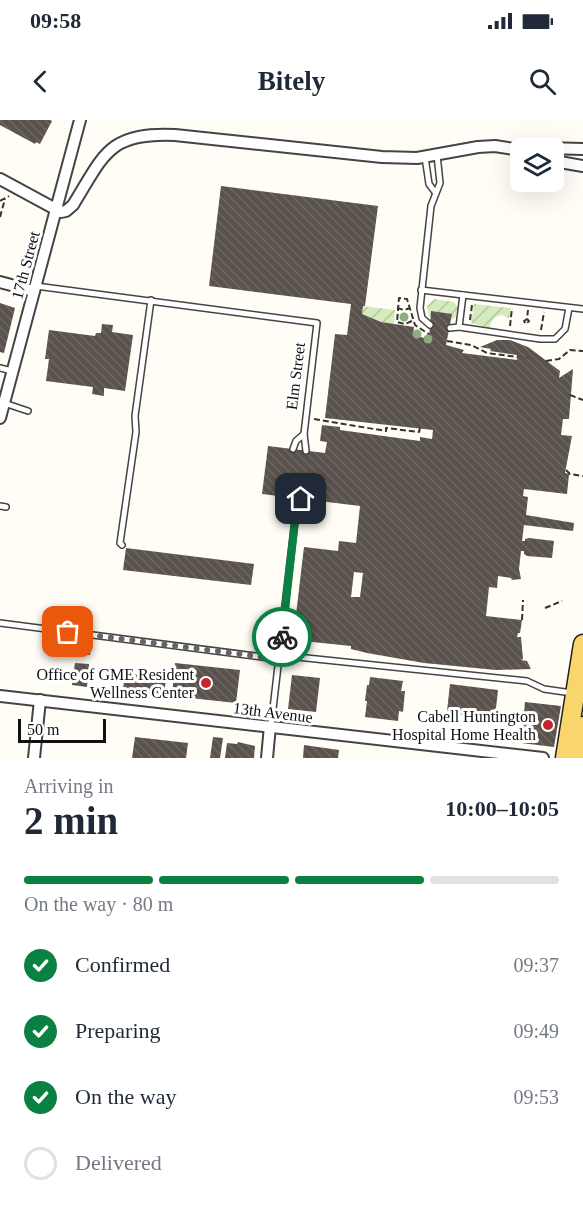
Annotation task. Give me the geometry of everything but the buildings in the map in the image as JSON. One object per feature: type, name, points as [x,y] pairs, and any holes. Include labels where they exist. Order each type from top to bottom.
[{"type":"main road","points":[[565,758],[579,694],[583,644]]},
{"type":"main road","points":[[578,758],[583,726]]},
{"type":"street","name":"17th Street","points":[[0,418],[79,120]]},
{"type":"street","points":[[0,179],[62,212],[69,209],[104,155],[114,146],[130,139],[150,136],[175,135],[382,157],[425,157],[478,147],[510,148]]},
{"type":"street","points":[[564,149],[583,149]]},
{"type":"street","points":[[564,162],[583,166]]},
{"type":"street","points":[[0,282],[35,288]]},
{"type":"street","name":"13th Avenue","points":[[0,696],[543,758]]},
{"type":"street","points":[[34,758],[40,700]]},
{"type":"street","points":[[267,758],[270,726]]},
{"type":"lane","points":[[430,325],[424,322],[420,314],[431,206],[440,183],[437,155]]},
{"type":"lane","points":[[425,157],[429,184],[435,192]]},
{"type":"lane","points":[[35,288],[151,300],[135,416],[136,432],[120,543],[122,545]]},
{"type":"lane","points":[[421,290],[583,309]]},
{"type":"lane","points":[[459,327],[464,295]]},
{"type":"lane","name":"Elm Street","points":[[151,300],[317,323],[304,434],[306,451]]},
{"type":"lane","points":[[450,328],[459,327],[540,339],[555,339],[565,329],[569,308]]},
{"type":"lane","points":[[0,368],[12,371]]},
{"type":"lane","points":[[4,403],[28,411]]},
{"type":"lane","name":"Elm Street","points":[[293,449],[296,441],[304,434]]},
{"type":"lane","points":[[288,497],[290,505],[296,512]]},
{"type":"lane","points":[[270,726],[278,659],[281,652],[296,512],[301,499]]},
{"type":"lane","points":[[0,623],[278,659]]},
{"type":"lane","points":[[281,652],[297,657],[527,681],[544,689],[579,694]]},
{"type":"lane","points":[[403,668],[404,660]]},
{"type":"path","points":[[0,201],[9,196]]},
{"type":"path","points":[[0,217],[5,199]]},
{"type":"path","points":[[399,298],[397,322],[405,325],[412,321]]},
{"type":"path","points":[[509,335],[513,301]]},
{"type":"path","points":[[469,323],[472,304]]},
{"type":"path","points":[[540,339],[544,305]]},
{"type":"path","points":[[397,308],[404,310],[410,308]]},
{"type":"path","points":[[447,341],[471,345],[487,353],[517,357]]},
{"type":"path","points":[[546,361],[559,359],[572,349],[583,350],[583,344]]},
{"type":"path","points":[[570,395],[583,400]]},
{"type":"path","points":[[314,419],[386,430],[386,428],[420,432],[420,428]]},
{"type":"path","points":[[566,470],[570,474],[583,476]]},
{"type":"path","points":[[522,620],[523,600]]},
{"type":"path","points":[[545,608],[562,601]]},
{"type":"green space","points":[[434,299],[454,302],[458,308],[455,318],[451,320],[452,314],[429,316],[427,306]]},
{"type":"green space","points":[[474,304],[511,308],[509,319],[503,315],[497,316],[490,328],[471,323]]},
{"type":"green space","points":[[363,306],[395,310],[394,324],[381,322],[362,314]]},
{"type":"way so far","points":[[68,632],[278,659],[282,637]]},
{"type":"place","name":"Office of GME Resident Wellness Center","points":[[206,683]]},
{"type":"place","name":"Cabell Huntington Hospital Home Health","points":[[548,725]]},
{"type":"route","points":[[282,637],[296,512],[301,499]]}]
